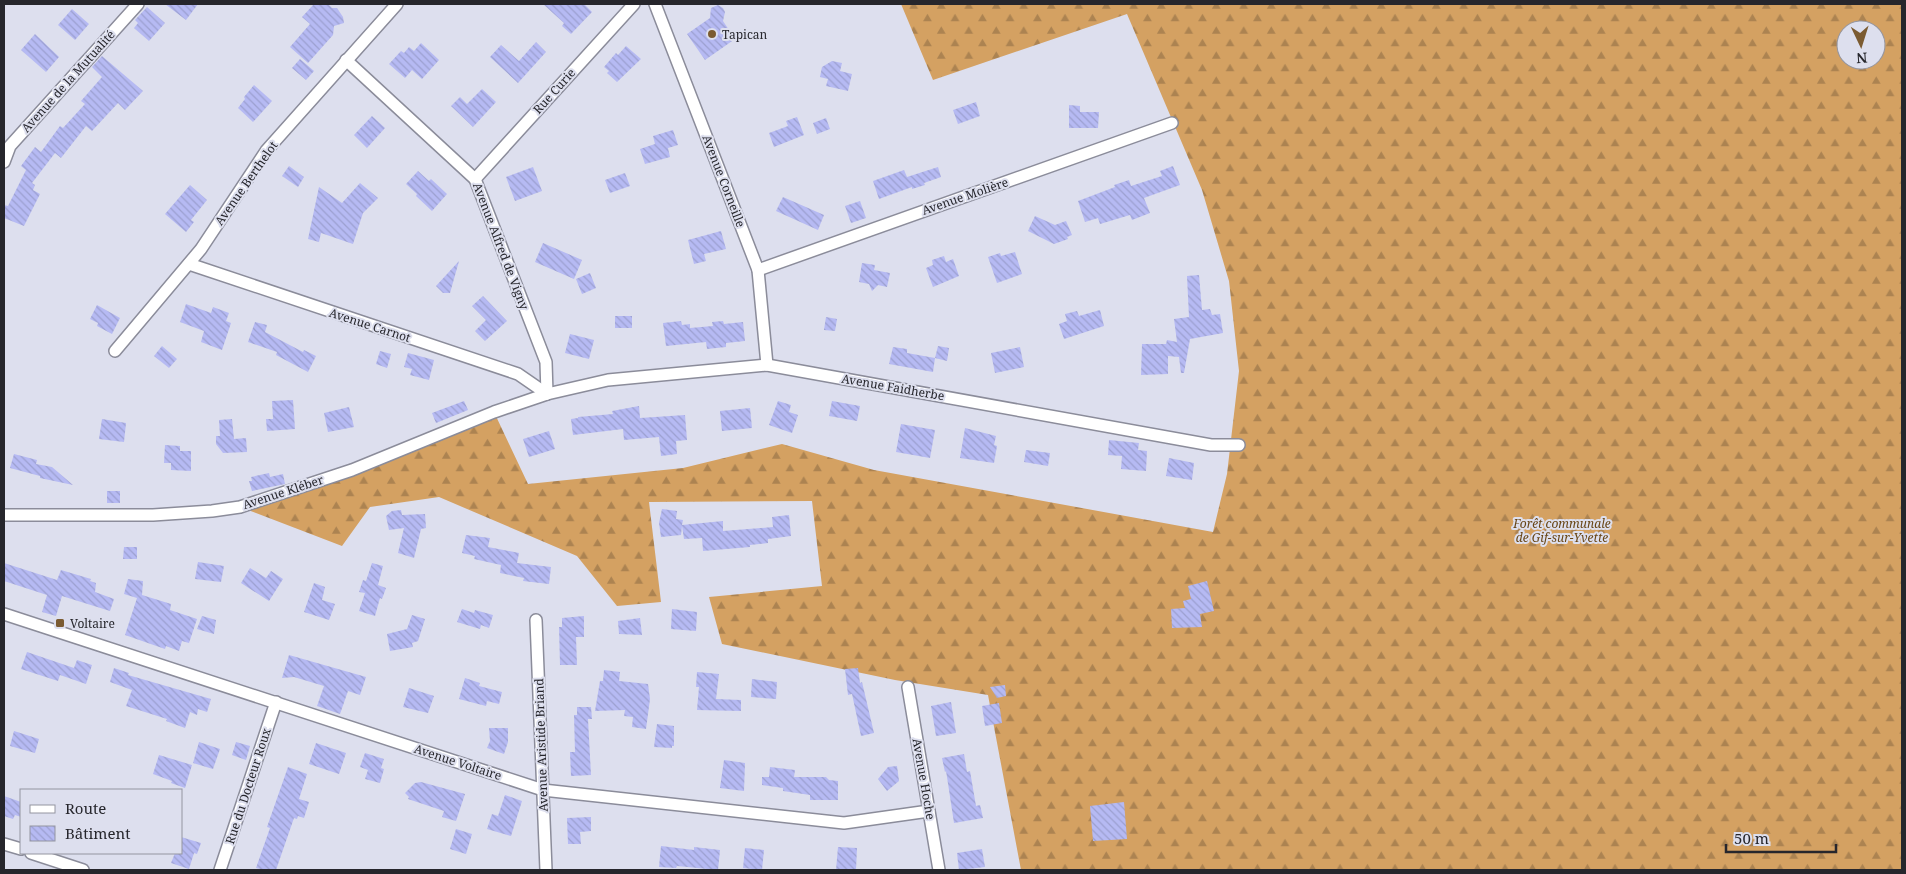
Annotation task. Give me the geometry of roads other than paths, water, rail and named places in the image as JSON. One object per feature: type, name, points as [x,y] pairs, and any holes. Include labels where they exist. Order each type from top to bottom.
[{"type":"street","name":"Avenue de la Mutualité","points":[[4,162],[7,144],[138,4]]},
{"type":"street","name":"Avenue Berthelot","points":[[115,352],[189,264],[266,150],[397,4]]},
{"type":"street","name":"Rue Curie","points":[[475,179],[634,4]]},
{"type":"street","name":"Avenue Corneille","points":[[656,4],[758,270],[767,365]]},
{"type":"street","name":"Avenue Alfred de Vigny","points":[[346,60],[475,179],[546,362],[547,394]]},
{"type":"street","name":"Avenue Molière","points":[[758,270],[1172,124]]},
{"type":"street","name":"Avenue Carnot","points":[[189,264],[518,374],[547,394]]},
{"type":"street","name":"Avenue Faidherbe","points":[[547,394],[608,380],[767,365],[1211,445],[1239,445]]},
{"type":"street","name":"Avenue Kléber","points":[[4,515],[153,515],[240,507],[352,470],[494,412],[547,394]]},
{"type":"street","name":"Avenue Voltaire","points":[[4,614],[542,790],[844,824],[929,811]]},
{"type":"street","name":"Avenue Aristide Briand","points":[[536,620],[546,870]]},
{"type":"street","name":"Avenue Hoche","points":[[908,687],[940,870]]},
{"type":"street","name":"Rue du Docteur Roux","points":[[220,870],[276,702]]},
{"type":"street","points":[[4,844],[20,850]]},
{"type":"street","points":[[34,854],[83,870]]},
{"type":"place","name":"Tapican","points":[[712,34]]},
{"type":"place","name":"Voltaire","points":[[60,623]]},
{"type":"park label","name":"Forêt communale de Gif-sur-Yvette","points":[[1562,530]]}]
